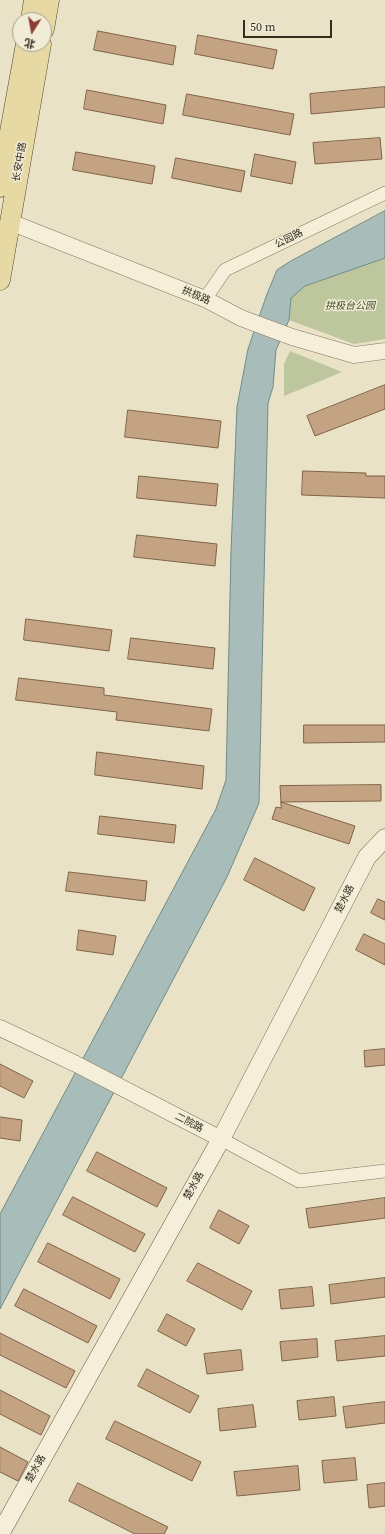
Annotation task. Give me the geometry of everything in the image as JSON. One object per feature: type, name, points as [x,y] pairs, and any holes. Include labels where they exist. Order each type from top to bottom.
[{"type":"main road","points":[[32,12],[34,0]]},
{"type":"main road","points":[[47,12],[49,0]]},
{"type":"main road","name":"长安中路","points":[[0,187],[25,52]]},
{"type":"main road","name":"长安中路","points":[[0,280],[5,221],[39,52]]},
{"type":"main road","name":"楚水路","points":[[0,1534],[221,1139],[367,857],[385,838]]},
{"type":"street","name":"公园路","points":[[205,299],[225,270],[385,193]]},
{"type":"street","name":"拱极路","points":[[5,221],[205,299],[241,318],[292,337],[354,355],[385,351]]},
{"type":"street","name":"二院路","points":[[0,1028],[76,1064],[299,1181],[385,1171]]},
{"type":"green space","name":"拱极台公园","points":[[385,258],[385,339],[354,344],[289,320],[291,298],[305,286]]},
{"type":"green space","points":[[290,351],[342,372],[284,396],[284,364]]},
{"type":"shaded area","points":[[385,211],[385,258],[305,286],[291,298],[289,320],[276,350],[273,387],[268,403],[259,803],[227,877],[0,1309],[0,1214],[216,809],[226,780],[231,551],[237,407],[248,349],[267,294],[277,270],[289,262]]},
{"type":"building","points":[[98,31],[176,46],[173,65],[94,50]]},
{"type":"building","points":[[198,35],[277,50],[273,69],[195,54]]},
{"type":"building","points":[[385,87],[385,107],[311,114],[310,94]]},
{"type":"building","points":[[87,90],[166,105],[163,124],[84,109]]},
{"type":"building","points":[[187,94],[294,114],[290,135],[183,115]]},
{"type":"building","points":[[380,138],[382,159],[315,164],[313,143]]},
{"type":"building","points":[[76,152],[155,166],[152,184],[73,170]]},
{"type":"building","points":[[255,154],[296,162],[292,184],[251,176]]},
{"type":"building","points":[[176,158],[245,171],[241,192],[172,178]]},
{"type":"building","points":[[385,385],[385,409],[315,436],[307,416]]},
{"type":"building","points":[[128,410],[221,421],[218,448],[125,437]]},
{"type":"building","points":[[303,471],[366,473],[366,476],[385,476],[385,498],[302,495]]},
{"type":"building","points":[[139,476],[218,484],[216,506],[137,498]]},
{"type":"building","points":[[137,535],[217,544],[215,566],[134,557]]},
{"type":"building","points":[[26,619],[112,630],[109,651],[24,640]]},
{"type":"building","points":[[131,638],[215,648],[213,669],[128,659]]},
{"type":"building","points":[[19,678],[104,688],[104,695],[212,709],[209,731],[116,720],[117,712],[16,700]]},
{"type":"building","points":[[304,725],[385,725],[385,742],[304,743]]},
{"type":"building","points":[[97,752],[204,766],[202,789],[95,775]]},
{"type":"building","points":[[381,785],[381,801],[281,802],[280,786]]},
{"type":"building","points":[[281,802],[355,826],[349,844],[272,819],[276,807],[281,808]]},
{"type":"building","points":[[100,816],[176,825],[174,843],[98,834]]},
{"type":"building","points":[[255,858],[315,888],[304,911],[244,880]]},
{"type":"building","points":[[69,872],[147,881],[145,901],[66,891]]},
{"type":"building","points":[[378,899],[385,902],[385,920],[371,913]]},
{"type":"building","points":[[79,930],[116,936],[113,955],[77,950]]},
{"type":"building","points":[[364,934],[385,944],[385,965],[356,950]]},
{"type":"building","points":[[385,1049],[385,1065],[365,1067],[364,1051]]},
{"type":"building","points":[[0,1064],[33,1081],[24,1098],[0,1086]]},
{"type":"building","points":[[0,1117],[22,1120],[20,1141],[0,1138]]},
{"type":"building","points":[[97,1152],[167,1188],[157,1207],[87,1171]]},
{"type":"building","points":[[73,1197],[145,1234],[135,1252],[63,1215]]},
{"type":"building","points":[[385,1198],[385,1218],[309,1228],[306,1209]]},
{"type":"building","points":[[219,1210],[249,1226],[239,1244],[210,1228]]},
{"type":"building","points":[[48,1243],[120,1279],[110,1299],[38,1262]]},
{"type":"building","points":[[198,1263],[252,1291],[242,1310],[187,1281]]},
{"type":"building","points":[[385,1278],[385,1297],[331,1304],[329,1285]]},
{"type":"building","points":[[312,1287],[314,1306],[281,1309],[279,1290]]},
{"type":"building","points":[[24,1289],[97,1326],[88,1343],[15,1306]]},
{"type":"building","points":[[167,1314],[195,1329],[186,1346],[158,1331]]},
{"type":"building","points":[[0,1333],[75,1371],[66,1388],[0,1355]]},
{"type":"building","points":[[385,1336],[385,1356],[337,1361],[335,1341]]},
{"type":"building","points":[[317,1339],[318,1357],[282,1361],[280,1342]]},
{"type":"building","points":[[241,1350],[243,1370],[207,1374],[204,1354]]},
{"type":"building","points":[[147,1369],[199,1396],[190,1413],[138,1386]]},
{"type":"building","points":[[0,1390],[50,1416],[41,1435],[0,1414]]},
{"type":"building","points":[[334,1397],[336,1416],[299,1420],[297,1401]]},
{"type":"building","points":[[385,1402],[385,1423],[346,1428],[343,1407]]},
{"type":"building","points":[[253,1405],[256,1427],[220,1431],[218,1409]]},
{"type":"building","points":[[115,1421],[201,1462],[192,1481],[106,1439]]},
{"type":"building","points":[[0,1447],[28,1462],[18,1481],[0,1472]]},
{"type":"building","points":[[355,1458],[357,1480],[324,1483],[322,1461]]},
{"type":"building","points":[[298,1466],[300,1490],[237,1496],[234,1472]]},
{"type":"building","points":[[78,1483],[168,1527],[164,1534],[135,1534],[69,1501]]},
{"type":"building","points":[[385,1483],[385,1506],[369,1508],[367,1485]]}]
